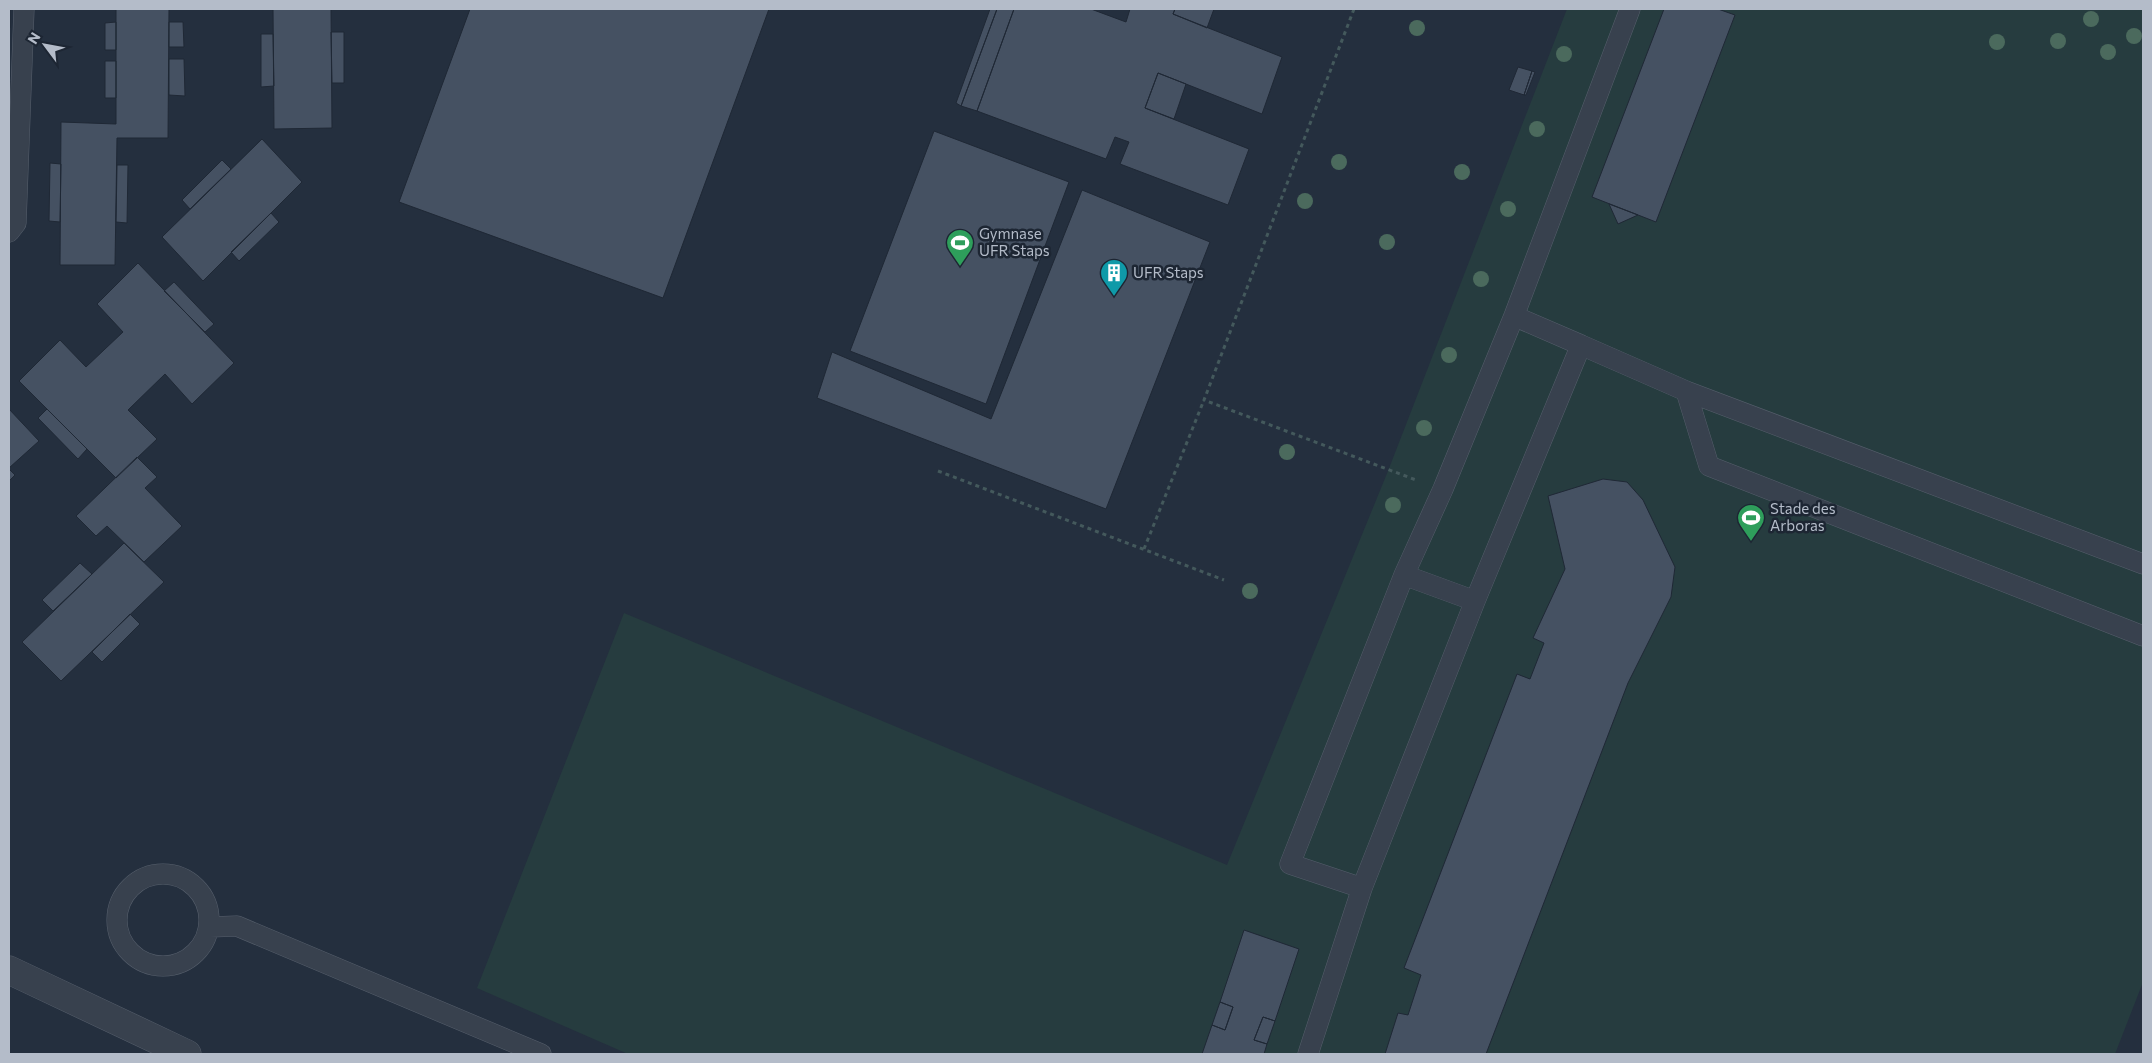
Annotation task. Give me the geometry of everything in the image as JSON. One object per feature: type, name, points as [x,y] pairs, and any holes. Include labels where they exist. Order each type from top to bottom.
[{"type":"street","points":[[9,970],[187,1054]]},
{"type":"lane","points":[[9,232],[16,223],[24,9]]},
{"type":"lane","points":[[1362,888],[1290,864],[1404,575],[1443,489],[1514,316],[1630,9]]},
{"type":"lane","points":[[1514,316],[1686,391],[2143,564]]},
{"type":"lane","points":[[1308,1054],[1362,888],[1476,601],[1581,345]]},
{"type":"lane","points":[[1686,391],[1709,466],[2143,636]]},
{"type":"lane","points":[[1404,575],[1476,601]]},
{"type":"lane","points":[[156,872],[185,878],[206,898],[210,927],[197,954],[170,967],[142,962],[121,941],[116,912],[130,886],[156,872]]},
{"type":"lane","points":[[210,927],[237,926],[541,1054]]},
{"type":"path","points":[[1144,549],[1204,400],[1354,9]]},
{"type":"path","points":[[1204,400],[1388,471],[1443,489]]},
{"type":"path","points":[[938,471],[1224,580]]},
{"type":"green space","name":"Stade des Arboras","points":[[1567,9],[2143,9],[2143,982],[2115,1054],[628,1054],[477,988],[624,613],[1227,865],[1388,471]]},
{"type":"building","points":[[10,9],[10,28],[9,28]]},
{"type":"building","points":[[116,9],[169,9],[168,138],[117,138],[115,265],[60,265],[61,122],[116,124]]},
{"type":"building","points":[[273,9],[331,9],[332,128],[274,129]]},
{"type":"building","points":[[470,9],[769,9],[663,298],[399,202]]},
{"type":"building","points":[[990,9],[997,9],[961,106],[956,103]]},
{"type":"building","points":[[997,9],[1014,9],[977,111],[961,106]]},
{"type":"building","points":[[1014,9],[1091,9],[1126,22],[1130,9],[1175,9],[1173,14],[1282,57],[1262,114],[1158,73],[1145,108],[1249,149],[1228,205],[1120,164],[1129,142],[1115,137],[1106,159],[977,111]]},
{"type":"building","points":[[1175,9],[1214,9],[1207,28],[1173,14]]},
{"type":"building","points":[[1664,9],[1718,9],[1735,15],[1656,222],[1592,197]]},
{"type":"building","points":[[116,22],[116,50],[105,50],[105,23]]},
{"type":"building","points":[[169,22],[183,22],[184,47],[169,47]]},
{"type":"building","points":[[331,32],[344,32],[344,83],[332,83]]},
{"type":"building","points":[[261,34],[273,34],[274,86],[261,87]]},
{"type":"building","points":[[169,59],[184,59],[185,96],[169,95]]},
{"type":"building","points":[[105,61],[116,61],[116,98],[105,98]]},
{"type":"building","points":[[1518,67],[1532,71],[1524,95],[1509,90]]},
{"type":"building","points":[[1532,71],[1535,72],[1526,95],[1524,95]]},
{"type":"building","points":[[1158,73],[1186,84],[1174,119],[1145,108]]},
{"type":"building","points":[[10,81],[11,150],[9,150]]},
{"type":"building","name":"Gymnase UFR Staps","points":[[934,131],[1069,182],[986,404],[850,351]]},
{"type":"building","points":[[262,139],[302,182],[203,281],[162,237]]},
{"type":"building","points":[[222,160],[231,169],[190,209],[182,200]]},
{"type":"building","points":[[50,163],[61,164],[60,222],[49,221]]},
{"type":"building","points":[[117,165],[128,165],[127,223],[116,222]]},
{"type":"building","name":"UFR Staps","points":[[1082,190],[1210,242],[1106,509],[817,398],[832,352],[991,419]]},
{"type":"building","points":[[1609,204],[1638,215],[1618,224]]},
{"type":"building","points":[[271,213],[279,222],[239,261],[231,252]]},
{"type":"building","points":[[138,263],[234,363],[192,404],[165,374],[128,410],[157,439],[116,478],[19,381],[60,340],[86,367],[123,332],[97,304]]},
{"type":"building","points":[[174,282],[214,324],[205,332],[164,291]]},
{"type":"building","points":[[9,409],[39,441],[9,468]]},
{"type":"building","points":[[47,409],[87,449],[78,459],[38,418]]},
{"type":"building","points":[[137,457],[157,477],[145,488],[182,526],[144,562],[107,526],[96,536],[76,516]]},
{"type":"building","points":[[9,469],[15,475],[9,481]]},
{"type":"building","points":[[1603,479],[1627,482],[1643,500],[1675,567],[1671,597],[1628,683],[1486,1054],[1385,1054],[1398,1013],[1408,1015],[1421,975],[1404,968],[1517,674],[1530,679],[1544,643],[1533,638],[1565,569],[1548,496]]},
{"type":"building","points":[[124,543],[164,582],[61,681],[22,642]]},
{"type":"building","points":[[80,563],[92,574],[53,611],[42,600]]},
{"type":"building","points":[[130,614],[140,624],[102,662],[92,652]]},
{"type":"building","points":[[1244,930],[1299,949],[1275,1021],[1263,1017],[1254,1040],[1267,1044],[1264,1054],[1202,1054],[1212,1025],[1225,1030],[1233,1007],[1220,1002]]},
{"type":"building","points":[[1220,1002],[1233,1007],[1225,1030],[1212,1025]]},
{"type":"building","points":[[1263,1017],[1275,1021],[1267,1044],[1254,1040]]},
{"type":"place","name":"Gymnase UFR Staps","points":[[960,267]]},
{"type":"place","name":"UFR Staps","points":[[1114,297]]},
{"type":"place","name":"Stade des Arboras","points":[[1751,542]]}]
